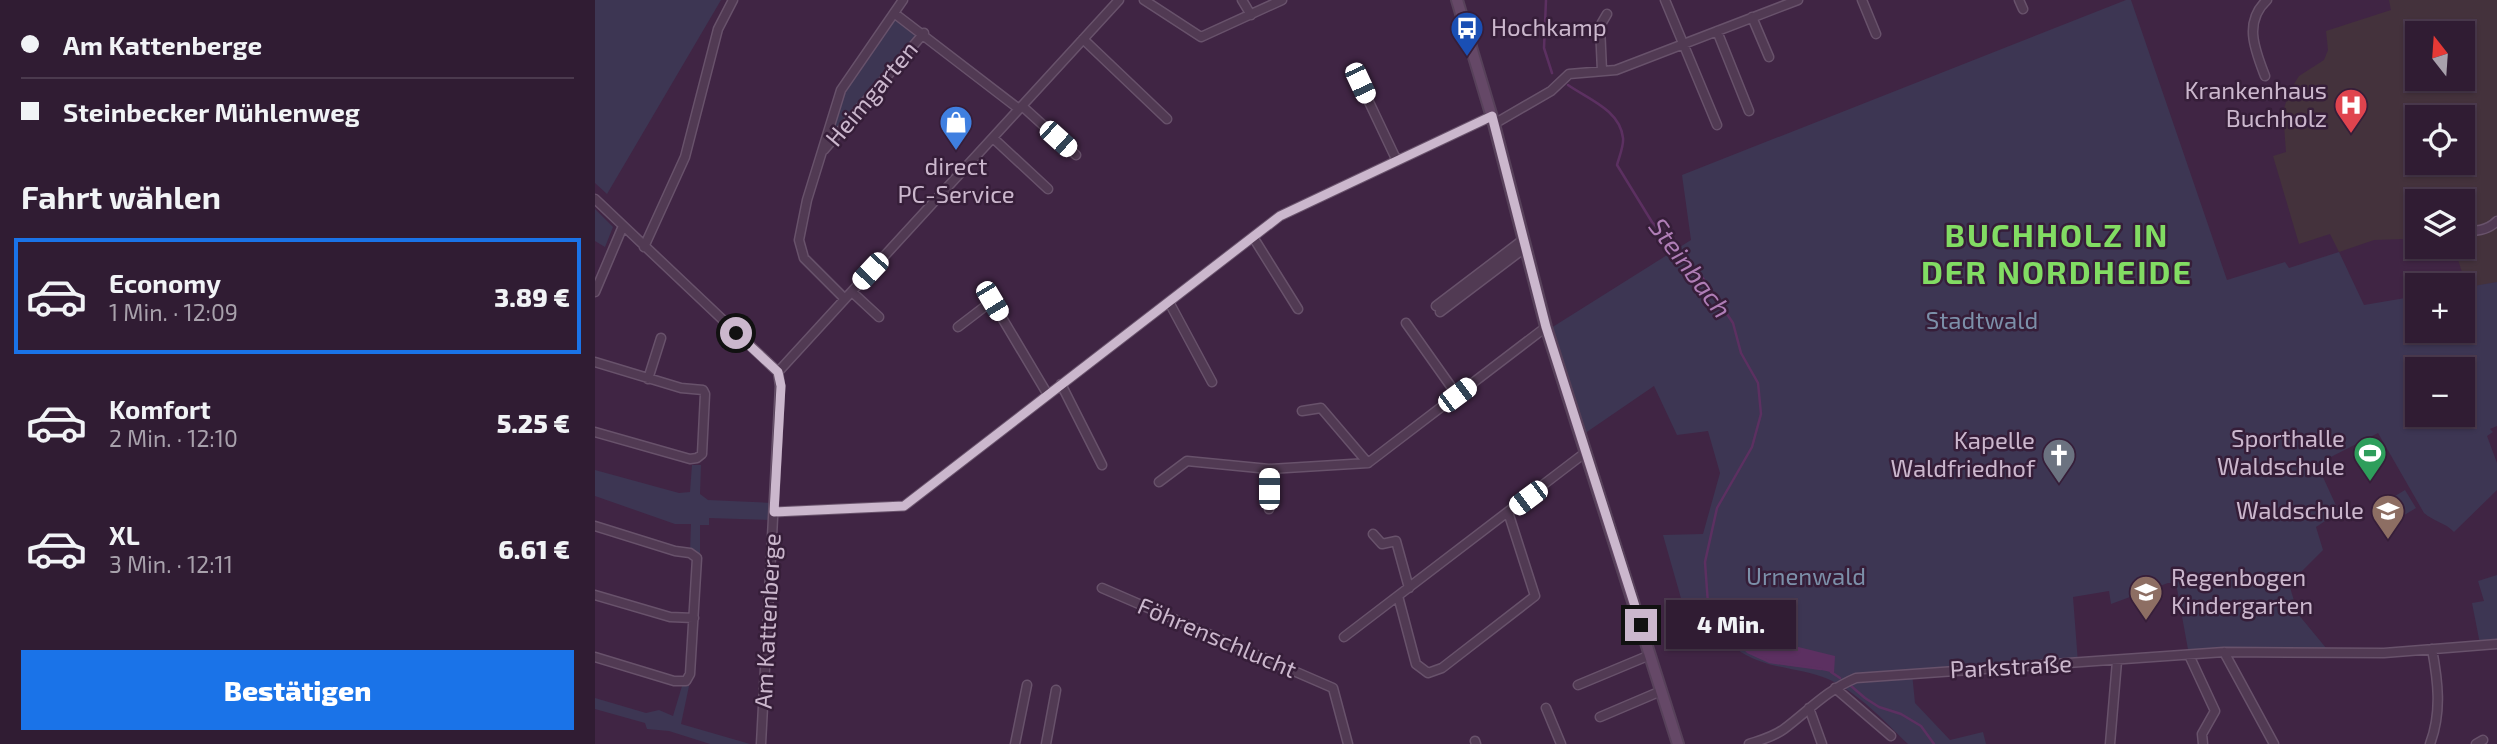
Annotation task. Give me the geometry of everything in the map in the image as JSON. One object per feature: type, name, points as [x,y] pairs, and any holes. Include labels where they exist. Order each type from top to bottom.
[{"type":"street","points":[[644,247],[685,158],[718,29],[733,0]]},
{"type":"street","name":"Heimgarten","points":[[845,299],[804,258],[799,240],[807,200],[841,90],[904,0]]},
{"type":"street","points":[[595,199],[778,372],[1119,0]]},
{"type":"street","points":[[1144,0],[1201,37],[1282,0]]},
{"type":"street","points":[[1242,0],[1251,15]]},
{"type":"street","points":[[1457,0],[1493,120],[1546,327],[1678,744]]},
{"type":"street","points":[[1665,0],[1717,125]]},
{"type":"street","points":[[774,512],[904,506],[1280,216],[1551,92],[1569,74],[1616,70],[1798,0]]},
{"type":"street","points":[[1863,0],[1876,34]]},
{"type":"street","points":[[2265,76],[2253,45],[2252,32],[2254,18],[2267,0]]},
{"type":"street","name":"Heimgarten","points":[[894,13],[1020,108],[1076,155]]},
{"type":"street","points":[[1602,71],[1600,26],[1607,14]]},
{"type":"street","points":[[1752,17],[1769,57]]},
{"type":"street","points":[[1717,31],[1749,111]]},
{"type":"street","name":"Heimgarten","points":[[820,155],[923,33]]},
{"type":"street","points":[[1083,39],[1167,119]]},
{"type":"street","points":[[1360,83],[1397,161]]},
{"type":"street","points":[[993,138],[1048,189]]},
{"type":"street","points":[[2475,231],[2492,226],[2497,221]]},
{"type":"street","points":[[595,292],[623,226]]},
{"type":"street","points":[[1252,237],[1298,309]]},
{"type":"street","points":[[1438,309],[1525,243]]},
{"type":"street","points":[[852,292],[879,317]]},
{"type":"street","points":[[958,327],[992,301],[1048,394]]},
{"type":"street","points":[[1169,302],[1212,382]]},
{"type":"street","points":[[1406,323],[1457,395]]},
{"type":"street","points":[[1159,482],[1187,461],[1269,469],[1368,463],[1546,327]]},
{"type":"street","points":[[648,379],[661,338]]},
{"type":"street","points":[[595,362],[681,388],[703,390],[705,394],[702,454],[697,458],[690,459],[595,432]]},
{"type":"street","name":"Am Kattenberge","points":[[761,744],[781,386],[778,372]]},
{"type":"street","points":[[1061,384],[1102,465]]},
{"type":"street","points":[[1302,411],[1321,408],[1368,463]]},
{"type":"street","points":[[1344,638],[1586,452]]},
{"type":"street","points":[[1269,469],[1269,509]]},
{"type":"street","points":[[1398,596],[1416,664],[1428,673],[1442,668],[1535,596],[1508,512]]},
{"type":"street","points":[[595,526],[675,551],[694,554],[697,558],[690,674],[686,681],[674,681],[595,657]]},
{"type":"street","points":[[1373,534],[1382,544],[1396,541],[1409,588]]},
{"type":"street","name":"Föhrenschlucht","points":[[1102,588],[1333,688],[1348,744]]},
{"type":"street","points":[[595,595],[670,617],[694,618]]},
{"type":"street","name":"Parkstraße","points":[[1749,744],[1784,730],[1835,688],[1856,678],[2224,652],[2383,653],[2497,644]]},
{"type":"street","points":[[2430,744],[2438,704],[2432,649]]},
{"type":"street","points":[[2224,652],[2274,744]]},
{"type":"street","points":[[2189,654],[2215,711],[2202,734],[2203,744]]},
{"type":"street","points":[[1578,685],[1650,655]]},
{"type":"street","points":[[2110,744],[2117,661]]},
{"type":"street","points":[[1015,744],[1027,684]]},
{"type":"street","points":[[1835,688],[1891,736]]},
{"type":"street","points":[[1046,744],[1056,690]]},
{"type":"street","points":[[1600,717],[1661,691]]},
{"type":"street","points":[[1546,708],[1561,744]]},
{"type":"street","points":[[1809,708],[1822,744]]},
{"type":"shaded area","name":"Krankenhaus Buchholz","points":[[2389,0],[2497,0],[2497,282],[2475,286],[2475,273],[2462,273],[2458,259],[2475,259],[2475,189],[2405,189],[2404,239],[2374,240],[2339,252],[2330,234],[2299,244],[2273,156],[2286,152],[2283,112],[2289,92],[2299,76],[2324,60],[2328,50],[2326,31],[2391,10]]},
{"type":"shaded area","points":[[1711,611],[1742,629],[1778,642],[1835,656],[1834,673],[1778,664],[1757,657],[1738,643]]},
{"type":"green space","points":[[595,0],[721,0],[607,194],[595,183]]},
{"type":"green space","name":"Stadtwald","points":[[2131,0],[2227,280],[2285,262],[2289,268],[2339,252],[2364,305],[2405,298],[2405,343],[2475,343],[2475,286],[2497,282],[2497,426],[2490,429],[2493,432],[2487,436],[2497,463],[2497,490],[2454,532],[2424,513],[2378,433],[2317,464],[2339,512],[2316,527],[2323,550],[2289,584],[2298,614],[2331,654],[2189,655],[2176,583],[2168,583],[2111,604],[2109,591],[2073,597],[2078,663],[1912,673],[1915,703],[1950,740],[1983,732],[1986,744],[1908,744],[1861,700],[1828,679],[1756,660],[1737,649],[1714,625],[1692,637],[1663,535],[1703,534],[1720,473],[1708,431],[1677,435],[1654,386],[1581,436],[1551,328],[1691,240],[1682,175]]},
{"type":"green space","points":[[894,13],[924,33],[820,155],[841,90]]},
{"type":"green space","points":[[595,209],[613,227],[605,247],[595,241]]},
{"type":"green space","points":[[692,465],[701,465],[700,494],[708,500],[774,503],[773,520],[709,518],[709,525],[700,525],[700,553],[690,553],[691,524],[675,524],[595,496],[595,470],[679,493],[690,492]]},
{"type":"green space","points":[[2405,490],[2416,508],[2386,526],[2375,508]]},
{"type":"green space","points":[[2497,575],[2497,644],[2480,644],[2472,603],[2484,601],[2478,581]]},
{"type":"green space","points":[[682,686],[689,686],[681,724],[750,744],[710,744],[669,731],[647,729],[645,723],[595,709],[595,698],[646,713],[659,710],[673,716]]},
{"type":"waterway","name":"Steinbach","points":[[1546,0],[1544,48],[1552,73]]},
{"type":"waterway","name":"Steinbach","points":[[1568,85],[1602,106],[1616,120],[1621,128],[1623,141],[1617,165],[1652,222],[1702,277],[1733,323],[1741,353],[1758,383],[1761,414],[1752,447],[1717,508],[1705,562],[1708,604],[1718,622],[1748,652],[1770,662],[1821,669]]},
{"type":"waterway","name":"Steinbach","points":[[1831,672],[1840,678]]},
{"type":"waterway","name":"Steinbach","points":[[1851,686],[1879,707],[1901,714],[1921,726],[1934,744]]},
{"type":"place","name":"Hochkamp","points":[[1467,58]]},
{"type":"place","name":"Krankenhaus Buchholz","points":[[2351,135]]},
{"type":"place","name":"direct PC-Service","points":[[956,152]]},
{"type":"place","name":"Sporthalle Waldschule","points":[[2370,483]]},
{"type":"place","name":"Kapelle Waldfriedhof","points":[[2059,485]]},
{"type":"place","name":"Waldschule","points":[[2388,541]]},
{"type":"place","name":"Regenbogen Kindergarten","points":[[2146,622]]},
{"type":"district","name":"BUCHHOLZ IN DER NORDHEIDE","points":[[2057,254]]},
{"type":"route","points":[[736,333],[778,372],[781,386],[774,512],[904,506],[1280,216],[1492,116],[1546,327],[1641,625]]},
{"type":"park label","name":"Urnenwald","points":[[1806,577]]}]
